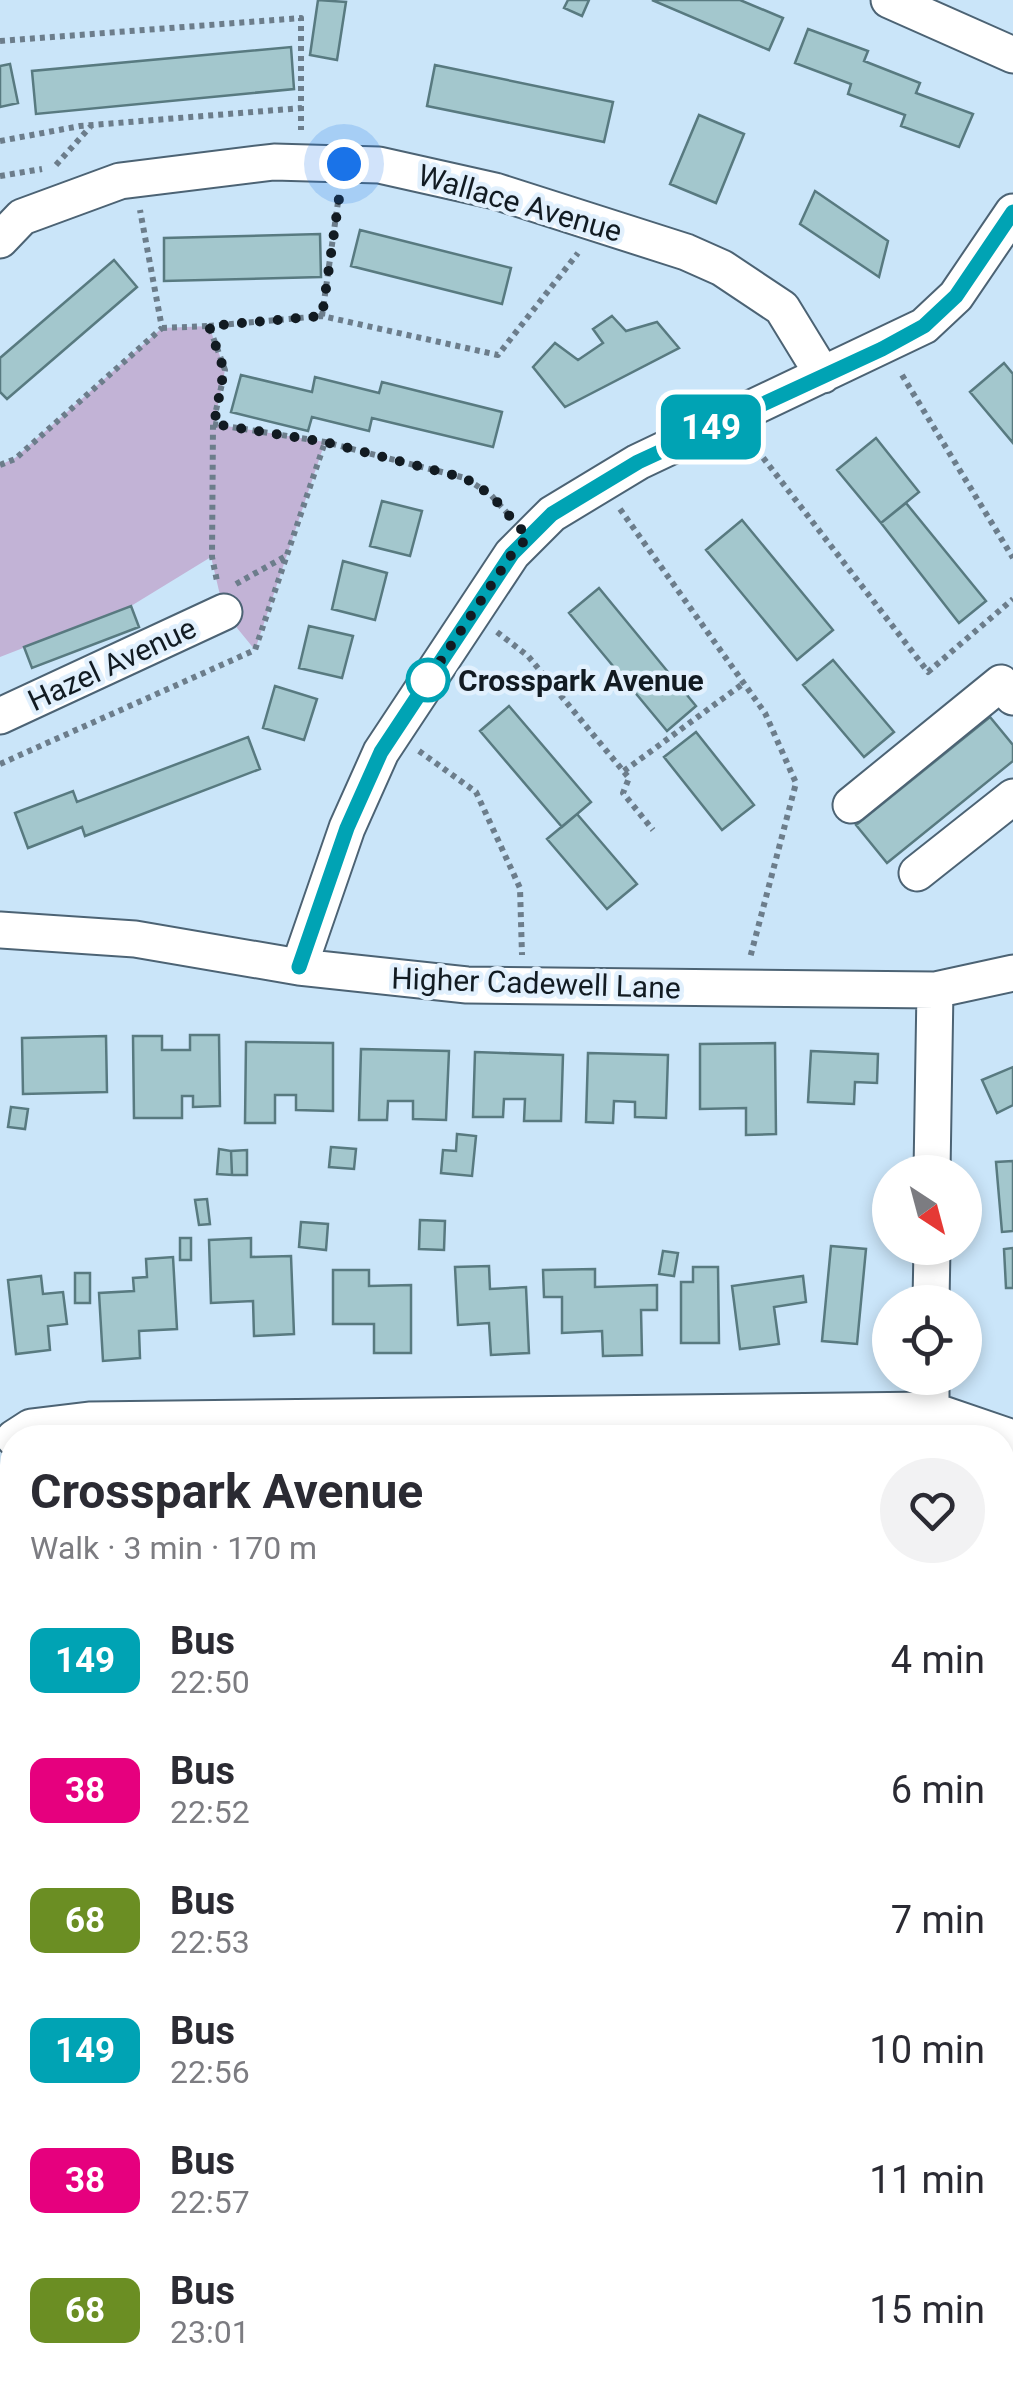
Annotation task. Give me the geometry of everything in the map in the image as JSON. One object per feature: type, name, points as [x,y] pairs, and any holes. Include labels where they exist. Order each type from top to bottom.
[{"type":"street","points":[[889,0],[1013,55]]},
{"type":"street","name":"Wallace Avenue","points":[[0,240],[22,217],[120,181],[274,162],[380,165],[495,190],[686,252],[722,268],[782,308],[823,375]]},
{"type":"street","points":[[299,967],[347,828],[381,752],[512,554],[528,537],[552,514],[638,462],[924,326],[956,296],[1013,212]]},
{"type":"street","name":"Hazel Avenue","points":[[0,716],[224,612]]},
{"type":"street","points":[[851,805],[1007,690]]},
{"type":"street","points":[[917,873],[1013,797]]},
{"type":"street","name":"Higher Cadewell Lane","points":[[0,929],[134,938],[299,967],[466,986],[934,990],[1013,973]]},
{"type":"street","points":[[932,1155],[934,990]]},
{"type":"street","points":[[47,1425],[88,1420],[899,1395]]},
{"type":"street","points":[[933,1395],[989,1425]]},
{"type":"path","points":[[0,40],[301,18],[300,163]]},
{"type":"path","points":[[0,141],[92,125],[302,108]]},
{"type":"path","points":[[54,167],[92,125]]},
{"type":"path","points":[[322,316],[344,164]]},
{"type":"path","points":[[134,180],[162,328]]},
{"type":"path","points":[[0,465],[15,458],[162,328],[322,316],[498,355],[601,224]]},
{"type":"path","points":[[209,326],[224,370],[214,424],[212,557],[220,593],[288,555]]},
{"type":"path","points":[[882,349],[907,380],[1013,558]]},
{"type":"path","points":[[732,417],[928,672],[1013,599]]},
{"type":"path","points":[[214,424],[325,442],[465,478],[491,495],[528,537]]},
{"type":"path","points":[[602,484],[765,713],[796,783],[744,990]]},
{"type":"path","points":[[472,613],[528,656],[629,778],[622,793],[653,830]]},
{"type":"path","points":[[624,772],[744,683]]},
{"type":"path","points":[[394,732],[476,792],[520,888],[523,987]]},
{"type":"shaded area","points":[[209,326],[225,370],[214,424],[325,442],[255,650],[224,612],[211,557],[131,606],[0,657],[0,465],[15,458],[162,328]]},
{"type":"building","points":[[318,0],[346,2],[337,60],[310,55]]},
{"type":"building","points":[[568,0],[589,0],[582,16],[564,8]]},
{"type":"building","points":[[652,0],[740,0],[783,18],[769,50]]},
{"type":"building","points":[[808,29],[868,51],[864,61],[920,83],[916,93],[973,114],[959,147],[901,126],[905,115],[848,94],[851,84],[795,63]]},
{"type":"building","points":[[291,47],[294,89],[36,114],[32,71]]},
{"type":"building","points":[[10,64],[18,103],[0,107],[0,66]]},
{"type":"building","points":[[435,65],[613,102],[604,142],[427,106]]},
{"type":"building","points":[[699,115],[744,134],[716,203],[670,184]]},
{"type":"building","points":[[815,191],[888,241],[879,277],[800,224]]},
{"type":"building","points":[[360,230],[511,268],[502,304],[351,266]]},
{"type":"building","points":[[320,234],[321,277],[164,281],[164,238]]},
{"type":"building","points":[[114,260],[137,287],[7,399],[0,392],[0,358]]},
{"type":"building","points":[[612,316],[626,331],[657,322],[679,348],[565,407],[533,367],[555,343],[578,360],[603,343],[593,329]]},
{"type":"building","points":[[1004,363],[1013,374],[1013,443],[970,392]]},
{"type":"building","points":[[241,375],[312,392],[315,377],[379,393],[382,382],[502,412],[493,447],[372,418],[369,431],[312,417],[308,431],[231,412]]},
{"type":"building","points":[[876,438],[919,492],[881,523],[837,470]]},
{"type":"building","points":[[382,501],[422,511],[410,556],[370,546]]},
{"type":"building","points":[[906,503],[986,601],[959,623],[881,523]]},
{"type":"building","points":[[742,520],[833,630],[797,660],[706,550]]},
{"type":"building","points":[[343,561],[387,573],[375,620],[332,609]]},
{"type":"building","points":[[599,588],[696,706],[667,731],[569,613]]},
{"type":"building","points":[[131,606],[139,627],[32,668],[24,647]]},
{"type":"building","points":[[309,626],[353,636],[342,678],[299,668]]},
{"type":"building","points":[[833,660],[894,732],[864,757],[803,685]]},
{"type":"building","points":[[275,686],[317,699],[304,740],[263,728]]},
{"type":"building","points":[[509,706],[591,802],[562,827],[480,731]]},
{"type":"building","points":[[990,717],[1013,745],[1013,761],[887,863],[856,825]]},
{"type":"building","points":[[696,732],[754,805],[722,830],[664,757]]},
{"type":"building","points":[[248,737],[260,769],[85,836],[82,827],[28,848],[15,813],[73,791],[77,802]]},
{"type":"building","points":[[577,814],[637,884],[607,909],[547,839]]},
{"type":"building","points":[[190,1035],[219,1035],[220,1106],[193,1107],[193,1096],[182,1096],[182,1118],[134,1118],[133,1036],[162,1036],[162,1050],[190,1050]]},
{"type":"building","points":[[106,1036],[107,1092],[23,1094],[22,1038]]},
{"type":"building","points":[[246,1042],[333,1043],[333,1111],[296,1110],[296,1095],[275,1095],[275,1123],[245,1123]]},
{"type":"building","points":[[775,1043],[776,1134],[746,1135],[746,1108],[700,1109],[700,1044]]},
{"type":"building","points":[[361,1049],[449,1051],[446,1120],[413,1119],[413,1101],[388,1101],[387,1120],[359,1120]]},
{"type":"building","points":[[811,1051],[878,1054],[877,1083],[855,1082],[854,1104],[808,1102]]},
{"type":"building","points":[[475,1052],[563,1055],[561,1121],[524,1121],[525,1099],[504,1099],[503,1117],[473,1117]]},
{"type":"building","points":[[588,1053],[668,1055],[666,1118],[635,1117],[635,1102],[614,1101],[613,1123],[586,1122]]},
{"type":"building","points":[[1013,1067],[1013,1105],[997,1113],[982,1080]]},
{"type":"building","points":[[11,1107],[28,1109],[25,1129],[8,1127]]},
{"type":"building","points":[[457,1134],[476,1136],[472,1176],[441,1173],[443,1150],[456,1151]]},
{"type":"building","points":[[331,1147],[356,1149],[354,1169],[329,1167]]},
{"type":"building","points":[[219,1149],[231,1151],[232,1175],[217,1174]]},
{"type":"building","points":[[247,1150],[247,1175],[232,1175],[231,1151]]},
{"type":"building","points":[[1013,1161],[1013,1231],[1002,1232],[996,1162]]},
{"type":"building","points":[[207,1199],[210,1224],[199,1225],[195,1200]]},
{"type":"building","points":[[420,1220],[445,1221],[444,1250],[419,1249]]},
{"type":"building","points":[[301,1222],[328,1224],[326,1250],[299,1247]]},
{"type":"building","points":[[180,1238],[191,1238],[191,1260],[180,1260]]},
{"type":"building","points":[[251,1238],[251,1257],[291,1256],[294,1334],[254,1336],[253,1301],[211,1303],[209,1240]]},
{"type":"building","points":[[831,1246],[866,1249],[857,1344],[822,1341]]},
{"type":"building","points":[[1013,1248],[1013,1288],[1006,1288],[1004,1249]]},
{"type":"building","points":[[663,1251],[678,1253],[674,1276],[659,1274]]},
{"type":"building","points":[[173,1257],[177,1329],[139,1331],[140,1358],[103,1361],[99,1293],[134,1291],[133,1278],[147,1277],[146,1259]]},
{"type":"building","points":[[489,1266],[490,1289],[526,1287],[529,1353],[491,1355],[489,1323],[458,1325],[455,1267]]},
{"type":"building","points":[[693,1267],[718,1267],[719,1343],[681,1343],[681,1282],[693,1282]]},
{"type":"building","points":[[595,1269],[595,1287],[657,1285],[657,1310],[641,1310],[642,1355],[603,1356],[602,1331],[562,1333],[562,1297],[544,1297],[543,1270]]},
{"type":"building","points":[[333,1270],[369,1270],[369,1286],[411,1285],[411,1353],[374,1353],[374,1324],[333,1324]]},
{"type":"building","points":[[75,1273],[90,1273],[90,1303],[75,1303]]},
{"type":"building","points":[[41,1276],[43,1294],[63,1292],[67,1324],[48,1326],[50,1350],[16,1354],[8,1280]]},
{"type":"building","points":[[803,1276],[806,1302],[774,1307],[779,1344],[740,1349],[732,1286]]},
{"type":"bus line","name":"149","points":[[299,967],[347,828],[381,752],[512,554],[552,514],[638,462],[924,326],[956,296],[1013,212]]},
{"type":"place","name":"Crosspark Avenue","points":[[428,680]]},
{"type":"route","points":[[344,164],[322,316],[209,326],[224,370],[214,424],[325,442],[465,478],[491,495],[528,537],[512,554],[428,680]]}]
